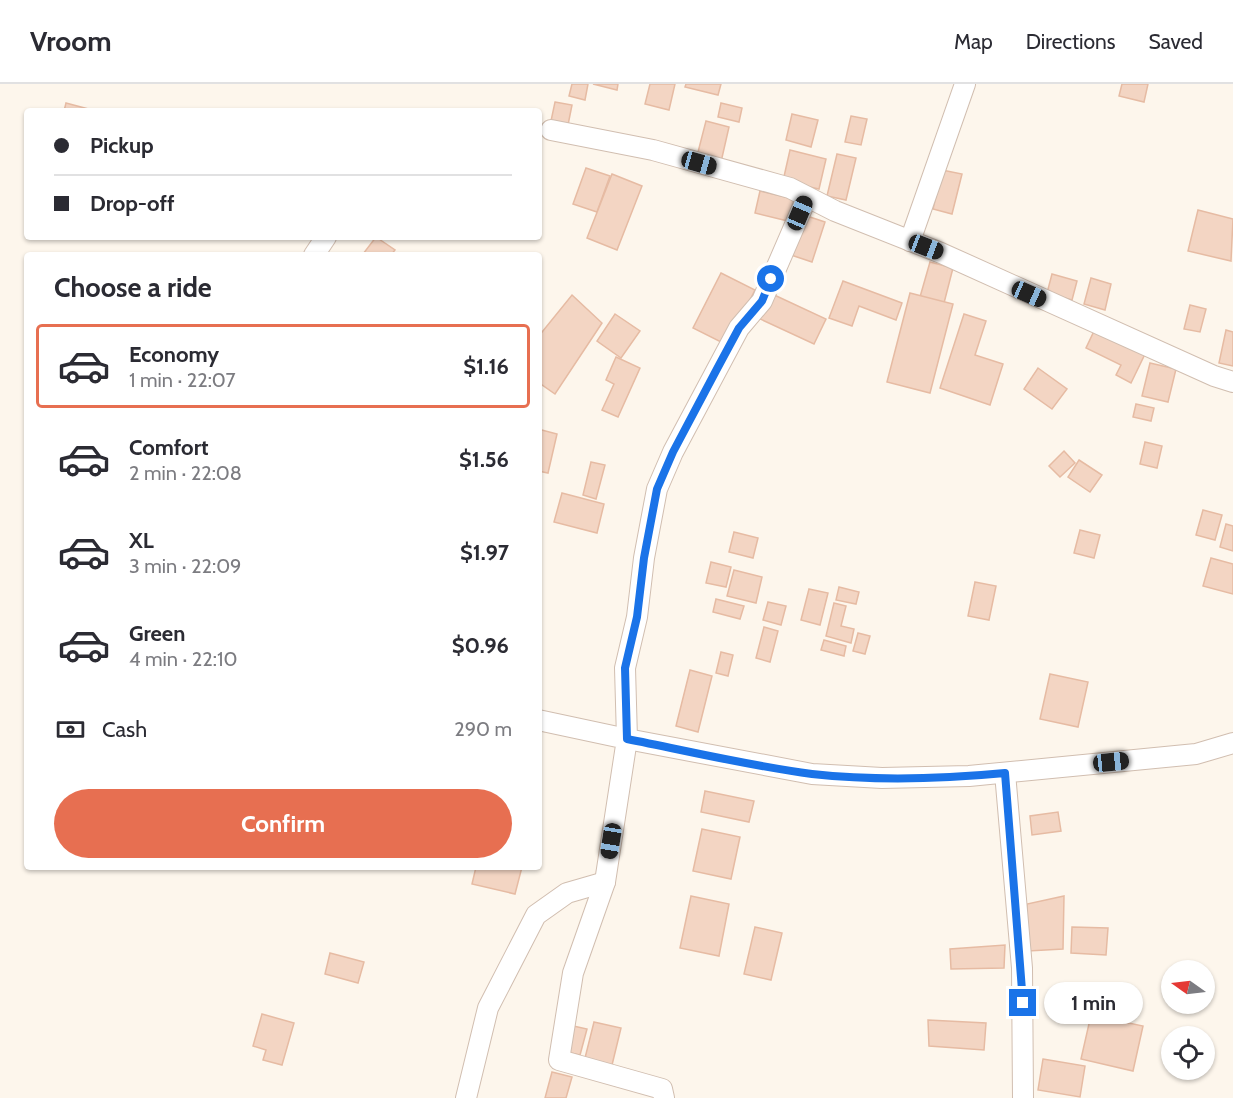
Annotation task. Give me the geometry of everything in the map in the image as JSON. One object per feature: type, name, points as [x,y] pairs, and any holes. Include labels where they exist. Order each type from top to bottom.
[{"type":"street","points":[[910,241],[965,84]]},
{"type":"street","points":[[551,130],[653,150],[790,188],[835,211],[910,241],[1214,376],[1233,382]]},
{"type":"street","points":[[664,1098],[663,1089],[559,1060],[573,973],[605,882],[627,739],[625,668],[637,617],[644,558],[657,489],[673,452],[739,328],[762,301],[807,197]]},
{"type":"street","points":[[542,721],[812,774],[882,778],[969,776],[1196,754],[1233,743]]},
{"type":"street","points":[[1005,773],[1022,968],[1023,1098]]},
{"type":"street","points":[[466,1098],[488,1008],[536,915],[567,893],[605,882]]},
{"type":"building","points":[[572,84],[588,84],[585,100],[569,96]]},
{"type":"building","points":[[593,84],[618,84],[617,90]]},
{"type":"building","points":[[650,84],[675,84],[669,110],[645,104]]},
{"type":"building","points":[[686,84],[721,84],[718,95],[685,87]]},
{"type":"building","points":[[1122,84],[1148,84],[1144,102],[1119,96]]},
{"type":"building","points":[[555,102],[572,105],[568,125],[551,121]]},
{"type":"building","points":[[66,103],[85,108],[65,108]]},
{"type":"building","points":[[721,103],[742,108],[739,122],[718,117]]},
{"type":"building","points":[[792,114],[818,120],[811,147],[786,140]]},
{"type":"building","points":[[851,116],[867,119],[861,145],[845,142]]},
{"type":"building","points":[[706,121],[729,127],[721,162],[697,156]]},
{"type":"building","points":[[790,150],[826,159],[819,189],[783,181]]},
{"type":"building","points":[[837,154],[856,158],[846,200],[827,196]]},
{"type":"building","points":[[586,168],[610,176],[597,212],[573,204]]},
{"type":"building","points":[[942,170],[962,174],[952,214],[933,209]]},
{"type":"building","points":[[612,174],[642,186],[617,250],[587,238]]},
{"type":"building","points":[[760,191],[798,200],[792,222],[755,213]]},
{"type":"building","points":[[1198,210],[1233,219],[1231,261],[1188,251]]},
{"type":"building","points":[[804,215],[825,222],[812,262],[791,255]]},
{"type":"building","points":[[374,240],[380,240],[395,250],[393,252],[365,252]]},
{"type":"building","points":[[930,262],[953,268],[944,303],[920,297]]},
{"type":"building","points":[[721,273],[755,290],[727,345],[693,328]]},
{"type":"building","points":[[1052,274],[1077,281],[1072,300],[1047,293]]},
{"type":"building","points":[[1091,278],[1111,284],[1105,310],[1084,304]]},
{"type":"building","points":[[843,281],[902,303],[896,320],[859,306],[852,326],[829,318]]},
{"type":"building","points":[[770,293],[826,319],[814,344],[758,318]]},
{"type":"building","points":[[910,293],[953,304],[930,393],[887,382]]},
{"type":"building","points":[[572,295],[602,323],[555,394],[542,385],[542,332]]},
{"type":"building","points":[[1190,305],[1206,309],[1200,332],[1184,329]]},
{"type":"building","points":[[615,314],[640,331],[621,358],[597,341]]},
{"type":"building","points":[[964,314],[986,321],[975,355],[1003,364],[990,405],[940,388]]},
{"type":"building","points":[[1095,329],[1145,354],[1131,383],[1116,375],[1121,365],[1086,348]]},
{"type":"building","points":[[1226,330],[1233,332],[1233,366],[1219,363]]},
{"type":"building","points":[[616,357],[640,368],[618,417],[602,410],[614,384],[606,380]]},
{"type":"building","points":[[1150,363],[1176,369],[1168,402],[1142,396]]},
{"type":"building","points":[[1038,368],[1067,389],[1052,409],[1024,389]]},
{"type":"building","points":[[1136,404],[1154,408],[1151,421],[1133,417]]},
{"type":"building","points":[[542,430],[557,434],[548,473],[542,472]]},
{"type":"building","points":[[1145,442],[1162,446],[1157,468],[1140,464]]},
{"type":"building","points":[[1064,451],[1075,463],[1060,477],[1049,466]]},
{"type":"building","points":[[1079,460],[1102,475],[1090,492],[1068,477]]},
{"type":"building","points":[[591,462],[605,465],[596,499],[583,495]]},
{"type":"building","points":[[562,493],[604,504],[597,533],[554,522]]},
{"type":"building","points":[[1203,510],[1222,515],[1215,540],[1196,535]]},
{"type":"building","points":[[1226,524],[1233,526],[1233,551],[1220,547]]},
{"type":"building","points":[[1080,530],[1100,535],[1094,558],[1074,553]]},
{"type":"building","points":[[734,532],[758,538],[753,558],[729,552]]},
{"type":"building","points":[[1211,558],[1233,564],[1233,594],[1203,586]]},
{"type":"building","points":[[711,562],[731,567],[726,587],[706,583]]},
{"type":"building","points":[[734,570],[762,577],[756,603],[727,596]]},
{"type":"building","points":[[975,582],[996,586],[989,620],[968,616]]},
{"type":"building","points":[[839,587],[859,592],[856,604],[836,600]]},
{"type":"building","points":[[809,589],[828,593],[820,625],[801,620]]},
{"type":"building","points":[[716,599],[744,606],[740,619],[713,612]]},
{"type":"building","points":[[768,602],[786,606],[781,625],[763,620]]},
{"type":"building","points":[[834,603],[846,606],[841,626],[854,629],[851,643],[826,636]]},
{"type":"building","points":[[764,627],[778,631],[770,662],[756,658]]},
{"type":"building","points":[[858,633],[870,636],[865,654],[853,651]]},
{"type":"building","points":[[824,640],[846,646],[844,656],[821,650]]},
{"type":"building","points":[[721,652],[733,655],[728,676],[716,673]]},
{"type":"building","points":[[690,670],[712,676],[698,732],[676,726]]},
{"type":"building","points":[[1050,674],[1088,682],[1078,727],[1040,719]]},
{"type":"building","points":[[705,791],[754,801],[749,822],[701,812]]},
{"type":"building","points":[[1058,812],[1061,831],[1032,835],[1030,816]]},
{"type":"building","points":[[702,829],[740,837],[731,879],[693,871]]},
{"type":"building","points":[[475,870],[521,870],[515,894],[472,884]]},
{"type":"building","points":[[691,896],[729,904],[719,956],[680,948]]},
{"type":"building","points":[[1064,896],[1063,949],[1028,951],[1027,904]]},
{"type":"building","points":[[755,927],[782,933],[771,980],[744,974]]},
{"type":"building","points":[[1072,927],[1108,928],[1106,955],[1071,953]]},
{"type":"building","points":[[1005,945],[1004,968],[951,969],[950,949]]},
{"type":"building","points":[[330,953],[364,962],[358,983],[325,974]]},
{"type":"building","points":[[262,1014],[294,1023],[282,1065],[263,1060],[266,1050],[253,1046]]},
{"type":"building","points":[[1091,1015],[1143,1026],[1133,1071],[1081,1059]]},
{"type":"building","points":[[928,1020],[986,1023],[984,1050],[929,1046]]},
{"type":"building","points":[[594,1022],[621,1028],[612,1065],[585,1058]]},
{"type":"building","points":[[569,1025],[587,1029],[580,1055],[562,1051]]},
{"type":"building","points":[[1043,1059],[1085,1066],[1080,1097],[1038,1090]]},
{"type":"building","points":[[552,1072],[572,1077],[566,1098],[545,1098]]},
{"type":"route","points":[[771,279],[762,301],[739,328],[673,452],[657,489],[651,513],[637,617],[625,668],[627,739],[812,774],[882,778],[1005,773],[1023,1003]]}]
